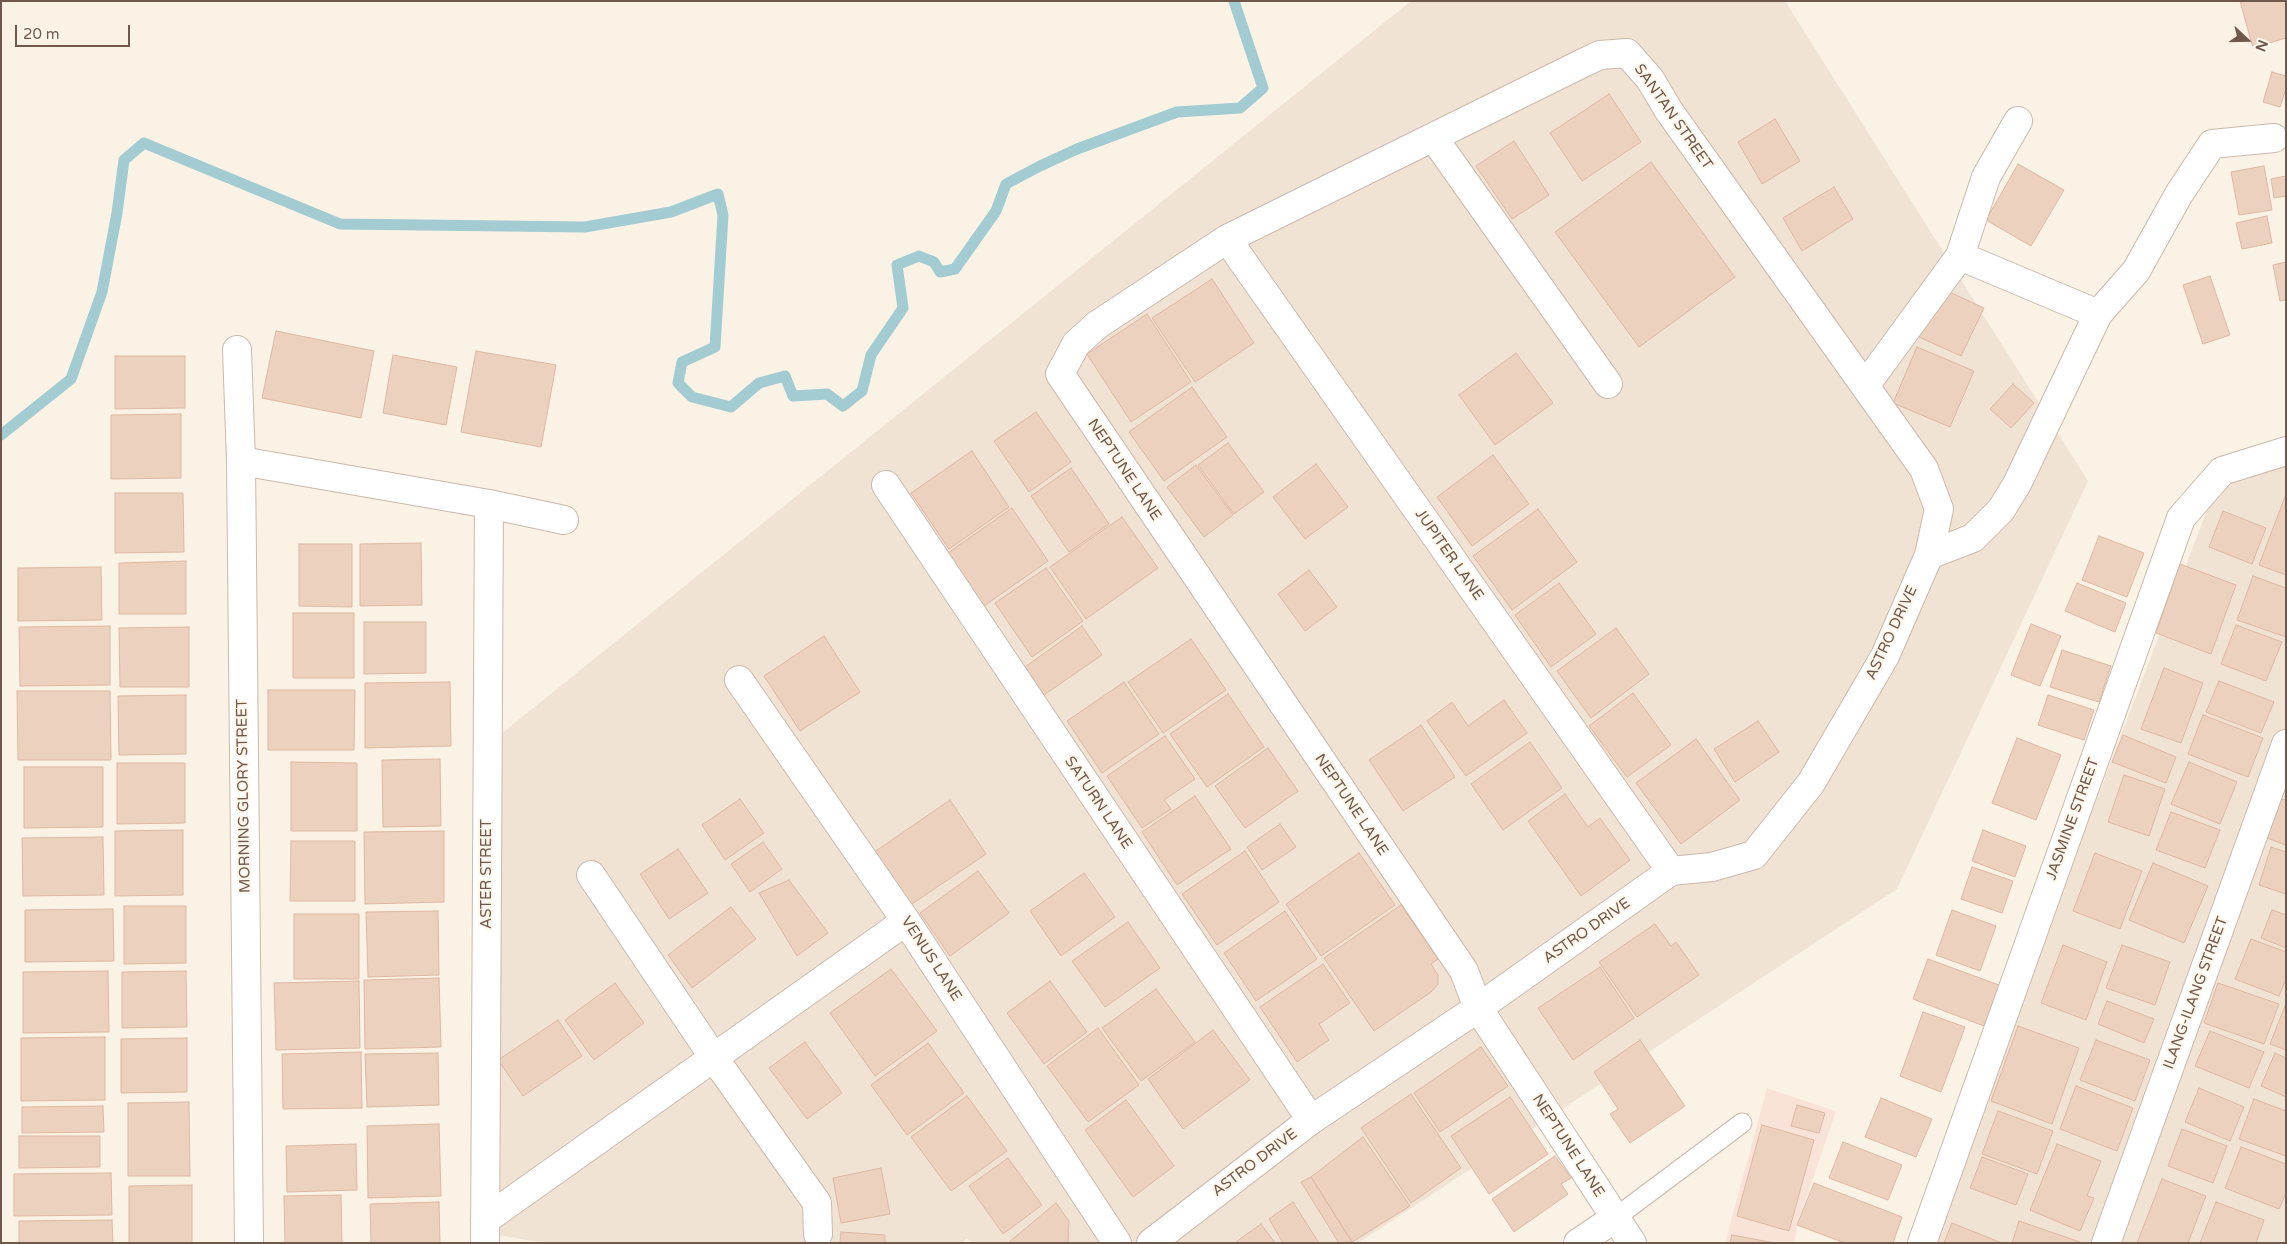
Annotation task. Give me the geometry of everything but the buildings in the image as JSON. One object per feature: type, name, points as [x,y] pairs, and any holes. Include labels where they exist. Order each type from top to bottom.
[{"type":"street","name":"SANTAN STREET","points":[[1060,374],[1076,344],[1097,325],[1227,239],[1582,62],[1600,55],[1627,52],[1650,79],[1669,111],[1924,469],[1939,509],[1928,555]]},
{"type":"street","points":[[1865,386],[1960,256],[1986,176],[2018,121]]},
{"type":"street","points":[[1432,137],[1608,384]]},
{"type":"street","points":[[1928,555],[1973,538],[2001,510],[2018,484],[2098,314],[2136,271],[2179,194],[2212,144],[2274,138]]},
{"type":"street","name":"JUPITER LANE","points":[[1227,239],[1671,871]]},
{"type":"street","points":[[1960,256],[2098,314]]},
{"type":"street","name":"MORNING GLORY STREET","points":[[237,350],[241,461],[249,1243]]},
{"type":"street","name":"NEPTUNE LANE","points":[[1060,374],[1464,971],[1478,1008],[1632,1243]]},
{"type":"street","name":"JASMINE STREET","points":[[1922,1243],[2181,518],[2222,470],[2286,451]]},
{"type":"street","points":[[241,461],[489,504],[564,520]]},
{"type":"street","name":"SATURN LANE","points":[[886,485],[1312,1120]]},
{"type":"street","name":"ASTER STREET","points":[[485,1231],[489,504]]},
{"type":"street","name":"ASTRO DRIVE","points":[[1151,1243],[1312,1120],[1478,1008],[1671,871],[1712,867],[1754,855],[1811,782],[1880,665],[1928,555]]},
{"type":"street","name":"VENUS LANE","points":[[739,680],[906,921],[1117,1243]]},
{"type":"street","name":"ILANG-ILANG STREET","points":[[2106,1243],[2286,744]]},
{"type":"street","points":[[591,875],[714,1058],[817,1203],[818,1234]]},
{"type":"street","points":[[485,1231],[714,1058],[906,921]]},
{"type":"street","points":[[1578,1243],[1616,1218]]},
{"type":"lane","points":[[1616,1218],[1742,1123]]},
{"type":"shaded area","points":[[1411,1],[1785,1],[2088,481],[1897,889],[1358,1243],[973,1243],[966,1238],[963,1243],[544,1243],[492,1234],[491,742]]},
{"type":"shaded area","points":[[2286,456],[2286,1243],[1927,1243],[2222,471]]},
{"type":"shaded area","points":[[1767,1088],[1836,1111],[1797,1225],[1795,1243],[1725,1243]]},
{"type":"waterway","points":[[1,435],[71,379],[102,292],[117,213],[124,160],[144,143],[340,224],[585,227],[671,212],[718,194],[723,215],[715,347],[682,362],[678,383],[692,397],[731,407],[759,383],[785,376],[793,396],[827,394],[843,406],[862,391],[871,355],[903,308],[897,265],[919,256],[934,262],[940,272],[955,269],[996,211],[1006,184],[1077,149],[1177,112],[1240,108],[1263,88],[1234,1]]}]
